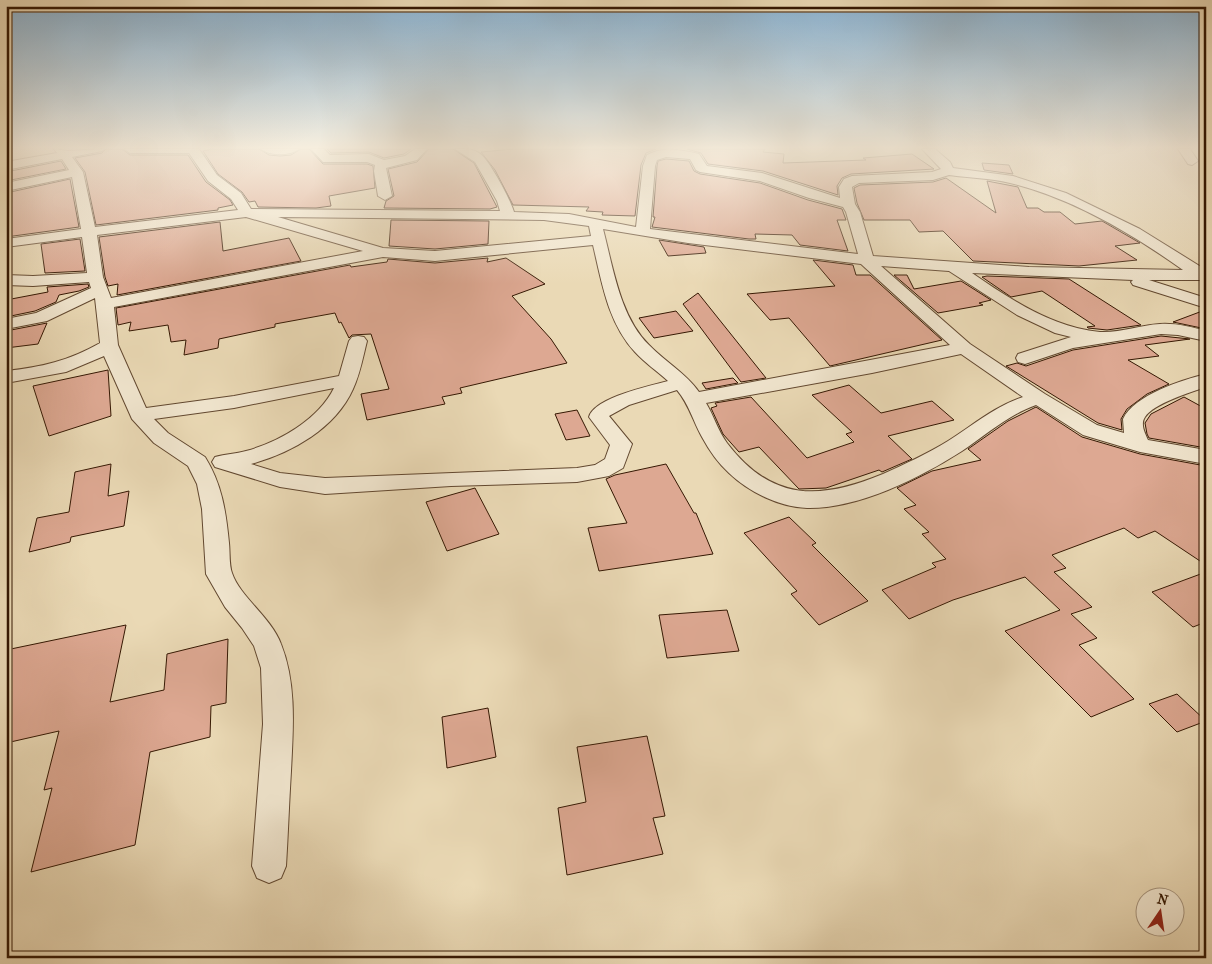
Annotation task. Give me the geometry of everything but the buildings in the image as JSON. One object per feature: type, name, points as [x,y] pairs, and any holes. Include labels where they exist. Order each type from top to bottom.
[{"type":"street","points":[[81,194],[112,354],[139,414],[161,438],[198,462],[208,484],[214,509],[219,574],[234,600],[252,620],[267,643],[275,668],[278,724],[268,866]]},
{"type":"street","points":[[233,194],[248,213],[382,252],[434,256],[597,232],[643,232],[867,261],[1074,274],[1203,275]]},
{"type":"street","points":[[500,194],[508,215]]},
{"type":"street","points":[[643,232],[646,194]]},
{"type":"street","points":[[808,194],[848,204]]},
{"type":"street","points":[[846,194],[867,261],[964,348],[1038,398],[1090,430],[1140,445],[1206,456]]},
{"type":"street","points":[[1056,194],[1131,230],[1203,275]]},
{"type":"street","points":[[6,243],[248,213],[562,217],[597,232]]},
{"type":"street","points":[[597,232],[616,306],[625,326],[641,348],[687,391],[719,449],[741,473],[759,486],[806,500],[832,498],[881,482],[923,465],[956,445],[1003,410],[1038,398]]},
{"type":"street","points":[[6,258],[22,250],[46,244],[64,236]]},
{"type":"street","points":[[6,280],[41,280],[99,290],[382,252]]},
{"type":"street","points":[[952,266],[989,292],[1047,322],[1082,335],[1101,337]]},
{"type":"street","points":[[1117,275],[1206,303]]},
{"type":"street","points":[[6,324],[41,317],[60,310],[99,290]]},
{"type":"street","points":[[1025,358],[1069,344],[1101,337],[1163,329],[1206,336]]},
{"type":"street","points":[[198,462],[229,462],[259,454],[302,433],[331,408],[340,395],[358,341]]},
{"type":"street","points":[[229,462],[242,470],[260,475],[325,486],[577,475],[601,471],[615,463],[620,444],[599,417],[600,413],[622,401],[872,367],[964,348]]},
{"type":"street","points":[[6,377],[46,373],[112,354]]},
{"type":"street","points":[[139,414],[234,402],[346,380]]},
{"type":"street","points":[[1140,445],[1134,431],[1135,415],[1145,406],[1206,380]]}]
